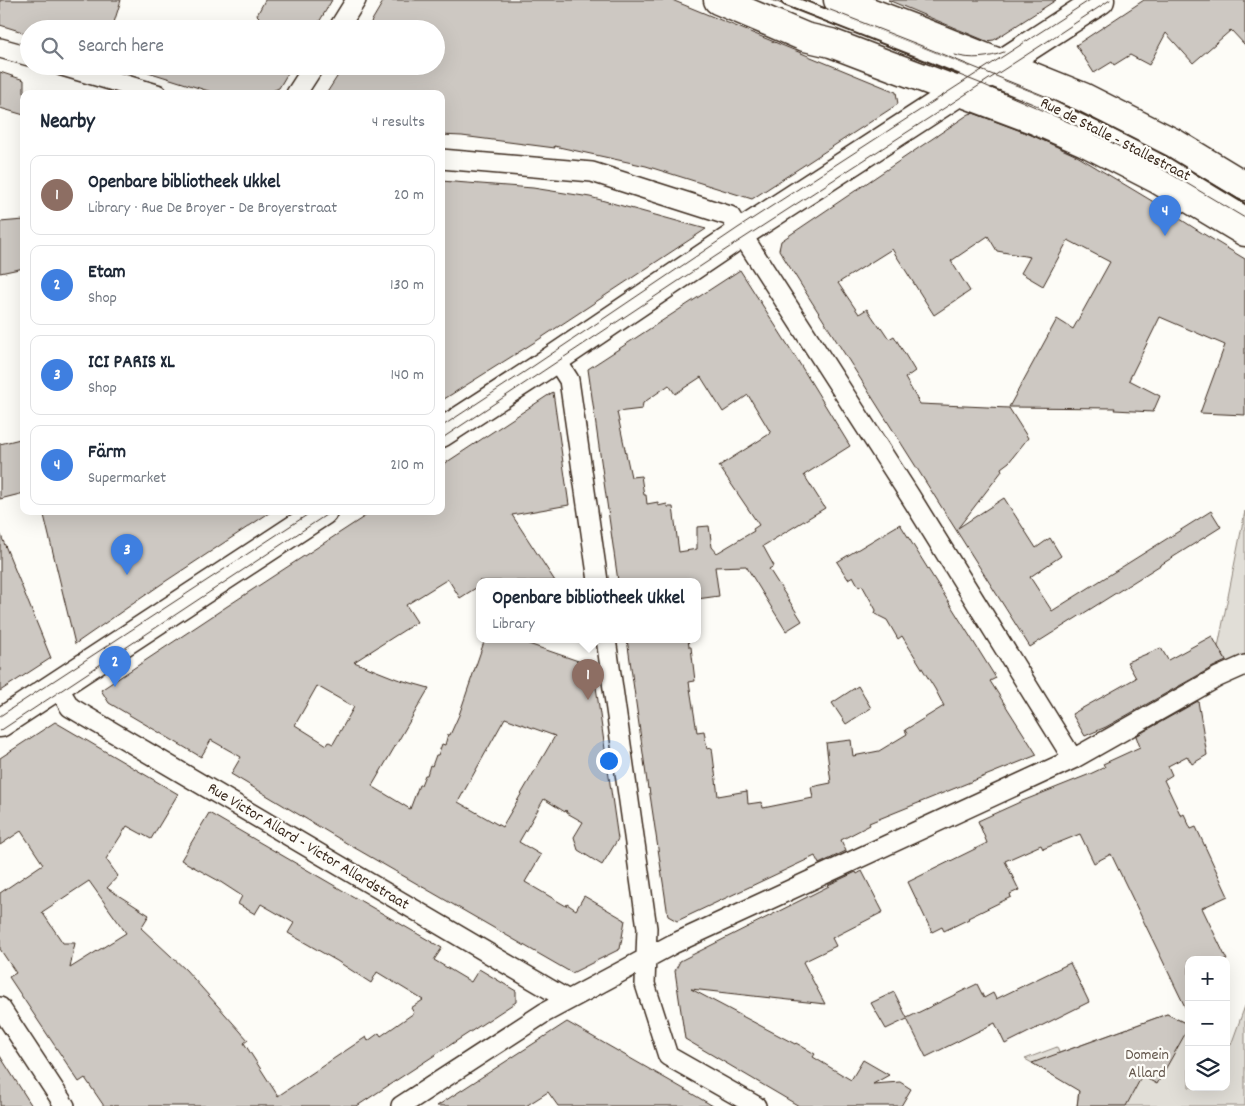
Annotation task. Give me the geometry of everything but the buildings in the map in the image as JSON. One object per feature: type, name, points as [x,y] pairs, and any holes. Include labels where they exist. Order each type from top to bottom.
[{"type":"main road","points":[[718,0],[805,37],[981,78]]},
{"type":"main road","points":[[838,0],[981,78]]},
{"type":"main road","points":[[445,431],[741,233],[1100,0]]},
{"type":"main road","name":"Rue de Stalle - Stallestraat","points":[[981,78],[1090,100],[1174,143],[1245,186]]},
{"type":"main road","name":"Rue de Stalle - Stallestraat","points":[[981,78],[1034,120],[1085,142],[1157,179],[1245,232]]},
{"type":"main road","points":[[0,723],[317,515]]},
{"type":"street","points":[[344,20],[356,0]]},
{"type":"street","points":[[0,48],[20,54]]},
{"type":"street","points":[[93,75],[143,90]]},
{"type":"street","points":[[299,90],[308,75]]},
{"type":"street","points":[[445,158],[592,172],[730,216],[910,496],[1073,759]]},
{"type":"street","points":[[555,358],[569,380],[598,578]]},
{"type":"street","points":[[607,643],[647,928],[645,984],[668,1056],[756,1106]]},
{"type":"street","points":[[401,1106],[544,1013],[646,958],[1073,759],[1218,677],[1245,665]]},
{"type":"street","name":"Rue Victor Allard - Victor Allardstraat","points":[[57,686],[70,707],[568,1000]]},
{"type":"street","points":[[0,1007],[65,1106]]},
{"type":"lane","points":[[787,0],[981,78]]},
{"type":"lane","name":"Rue de Stalle - Stallestraat","points":[[981,78],[1043,102],[1102,130],[1165,162],[1245,211]]},
{"type":"green space","points":[[1245,511],[1245,655],[1228,663],[1218,647]]},
{"type":"green space","name":"Domein Allard","points":[[1245,1006],[1245,1106],[1077,1106],[1079,1090],[1025,1059],[1057,1047],[1059,1053],[1167,1014],[1185,1023],[1185,1091],[1230,1091],[1231,1045]]},
{"type":"tram line","points":[[772,0],[982,84],[1099,136],[1161,168],[1245,218]]},
{"type":"tram line","points":[[805,0],[1045,96],[1168,157],[1245,203]]},
{"type":"tram line","points":[[445,424],[738,228],[1090,0]]},
{"type":"tram line","points":[[445,436],[716,256],[1110,0]]},
{"type":"tram line","points":[[955,55],[980,58],[1004,52]]},
{"type":"tram line","points":[[0,716],[307,515]]},
{"type":"tram line","points":[[0,731],[326,515]]},
{"type":"place","name":"Färm","points":[[1165,236]]},
{"type":"place","name":"ICI PARIS XL","points":[[127,575]]},
{"type":"place","name":"Etam","points":[[115,687]]},
{"type":"place","name":"Openbare bibliotheek Ukkel","points":[[588,700]]}]
